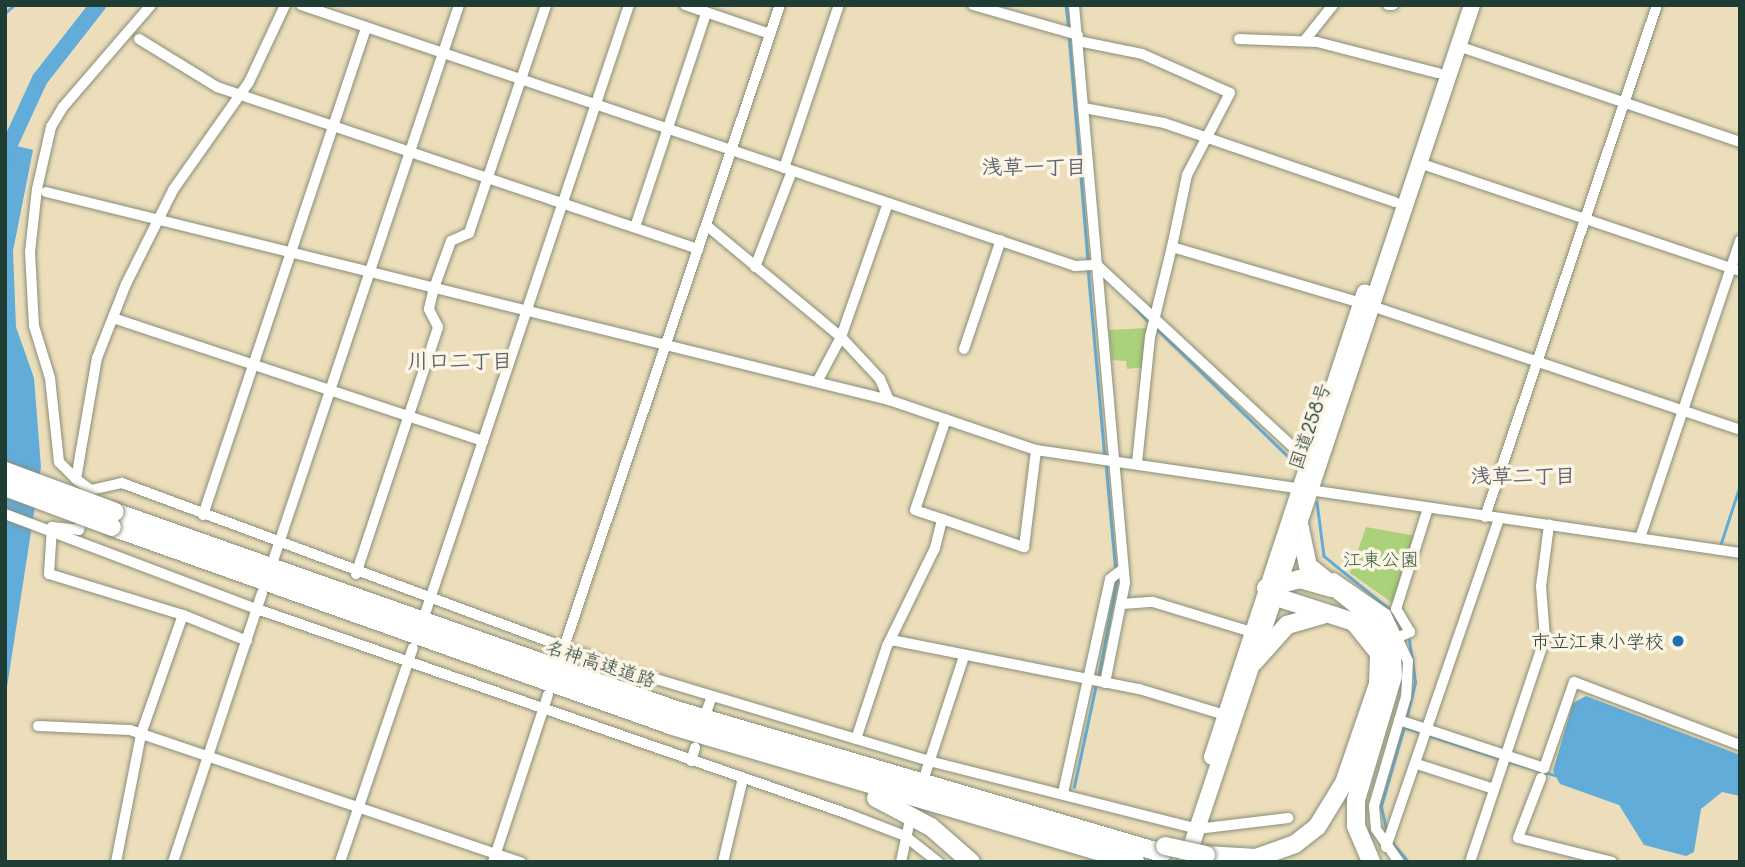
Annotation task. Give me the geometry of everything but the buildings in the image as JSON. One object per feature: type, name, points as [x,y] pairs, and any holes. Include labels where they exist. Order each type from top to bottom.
[{"type":"highway","name":"国道258号","points":[[1168,854],[1193,828],[1254,662],[1304,487],[1366,305],[1395,201],[1461,5]]},
{"type":"highway","name":"国道258号","points":[[1186,862],[1225,715],[1252,632],[1275,589],[1299,524],[1308,461],[1419,163],[1472,5]]},
{"type":"highway","name":"名神高速道路","points":[[5,471],[114,519],[571,692],[1135,862]]},
{"type":"highway","name":"名神高速道路","points":[[5,487],[114,519],[573,676],[1020,814],[1168,854],[1200,858],[1256,858],[1284,850],[1317,827],[1336,799],[1380,672],[1374,644],[1344,618]]},
{"type":"highway","points":[[1299,524],[1308,566],[1372,617],[1393,664],[1356,800],[1356,827],[1371,862]]},
{"type":"highway","points":[[1275,589],[1309,580],[1331,582]]},
{"type":"highway","points":[[1275,589],[1344,618]]},
{"type":"highway","points":[[1254,662],[1287,625],[1317,615],[1344,618]]},
{"type":"highway","points":[[571,692],[876,797],[931,827],[971,862]]},
{"type":"street","points":[[151,5],[62,107],[51,127],[37,189],[30,252],[34,326],[50,378],[59,462],[91,490],[122,483],[356,574],[564,648],[929,761],[1193,828],[1288,818]]},
{"type":"street","points":[[76,479],[97,358],[113,318],[160,218],[241,95],[285,5]]},
{"type":"street","points":[[301,5],[888,203],[1091,265],[1308,461]]},
{"type":"street","points":[[273,561],[459,5]]},
{"type":"street","points":[[356,574],[438,327],[429,309],[434,288],[451,241],[469,233],[546,5]]},
{"type":"street","points":[[425,614],[629,5]]},
{"type":"street","points":[[685,5],[770,34]]},
{"type":"street","points":[[560,659],[780,5]]},
{"type":"street","points":[[755,267],[839,5]]},
{"type":"street","points":[[973,5],[1142,54],[1230,93],[1205,138],[1180,198],[1154,324],[1137,463]]},
{"type":"street","points":[[1063,793],[1122,604],[1091,265],[1084,108],[1074,36],[1074,5]]},
{"type":"street","points":[[1305,40],[1333,5]]},
{"type":"street","points":[[1485,516],[1657,5]]},
{"type":"street","points":[[635,227],[706,13]]},
{"type":"street","points":[[203,515],[366,27]]},
{"type":"street","points":[[139,39],[241,95],[698,248]]},
{"type":"street","points":[[1239,39],[1305,40],[1438,73]]},
{"type":"street","points":[[1458,46],[1740,142]]},
{"type":"street","points":[[1084,108],[1205,138],[1395,201]]},
{"type":"street","points":[[1419,163],[1735,269]]},
{"type":"street","points":[[46,192],[889,400],[1036,450],[1304,487],[1499,519],[1740,553]]},
{"type":"street","points":[[817,382],[841,337],[888,203]]},
{"type":"street","points":[[706,225],[841,337],[880,379],[889,400]]},
{"type":"street","points":[[964,349],[1002,240]]},
{"type":"street","points":[[1640,538],[1735,269],[1740,240]]},
{"type":"street","points":[[1172,247],[1366,305],[1740,430]]},
{"type":"street","points":[[113,318],[483,441]]},
{"type":"street","points":[[946,419],[915,510],[1024,547],[1036,450]]},
{"type":"street","points":[[50,531],[79,530],[91,490]]},
{"type":"street","points":[[1401,636],[1410,632],[1396,609],[1429,508]]},
{"type":"street","points":[[5,514],[257,609],[905,836],[938,862]]},
{"type":"street","points":[[856,739],[891,640],[924,581],[942,519]]},
{"type":"street","points":[[1389,842],[1499,519]]},
{"type":"street","points":[[1470,862],[1545,638],[1541,586],[1549,525]]},
{"type":"street","points":[[50,531],[49,573],[183,615],[247,641]]},
{"type":"street","points":[[1097,682],[1119,572]]},
{"type":"street","points":[[1331,582],[1369,598],[1401,636],[1410,676],[1403,722],[1374,806],[1399,862]]},
{"type":"street","points":[[173,862],[262,593]]},
{"type":"street","points":[[1122,604],[1153,602],[1252,632]]},
{"type":"street","points":[[117,862],[141,734],[183,615]]},
{"type":"street","points":[[891,640],[1097,682],[1225,715]]},
{"type":"street","points":[[340,862],[413,648]]},
{"type":"street","points":[[924,778],[964,656]]},
{"type":"street","points":[[1403,722],[1427,733],[1544,768],[1573,682],[1740,745]]},
{"type":"street","points":[[494,857],[548,695]]},
{"type":"street","points":[[708,709],[712,696]]},
{"type":"street","points":[[38,726],[141,734],[494,857],[521,862]]},
{"type":"street","points":[[691,761],[695,748]]},
{"type":"street","points":[[1417,764],[1494,789]]},
{"type":"street","points":[[723,862],[743,778]]},
{"type":"street","points":[[1541,778],[1518,838],[1590,859],[1612,862]]},
{"type":"street","points":[[901,862],[909,823]]},
{"type":"green space","points":[[1147,328],[1146,367],[1127,369],[1126,361],[1112,360],[1109,330]]},
{"type":"green space","name":"江東公園","points":[[1366,527],[1416,536],[1394,604],[1350,573]]},
{"type":"water","points":[[5,143],[33,150],[13,251],[16,327],[34,378],[41,467],[5,700]]},
{"type":"water","points":[[1586,696],[1740,755],[1740,796],[1722,792],[1701,809],[1694,852],[1686,856],[1644,845],[1619,805],[1560,784],[1553,771],[1573,703]]},
{"type":"waterway","points":[[5,13],[14,5]]},
{"type":"waterway","points":[[5,155],[40,79],[98,5]]},
{"type":"waterway","points":[[1066,5],[1069,28]]},
{"type":"waterway","points":[[1069,34],[1088,262]]},
{"type":"waterway","points":[[1088,268],[1105,457]]},
{"type":"waterway","points":[[1134,306],[1151,324]]},
{"type":"waterway","points":[[1156,328],[1297,465]]},
{"type":"waterway","points":[[1106,463],[1116,572]]},
{"type":"waterway","points":[[1721,543],[1740,485]]},
{"type":"waterway","points":[[1317,502],[1324,556],[1392,611]]},
{"type":"waterway","points":[[1098,678],[1117,578]]},
{"type":"waterway","points":[[1406,719],[1415,682],[1409,640]]},
{"type":"waterway","points":[[1074,787],[1096,684]]},
{"type":"waterway","points":[[1387,833],[1381,806],[1404,727],[1422,733]]},
{"type":"waterway","points":[[1428,735],[1501,759]]},
{"type":"waterway","points":[[1508,761],[1558,776]]},
{"type":"waterway","points":[[1392,842],[1409,862]]},
{"type":"place","name":"市立江東小学校","points":[[1678,641]]},
{"type":"district","name":"浅草一丁目","points":[[1034,166]]},
{"type":"district","name":"川口二丁目","points":[[460,360]]},
{"type":"district","name":"浅草二丁目","points":[[1523,475]]}]
